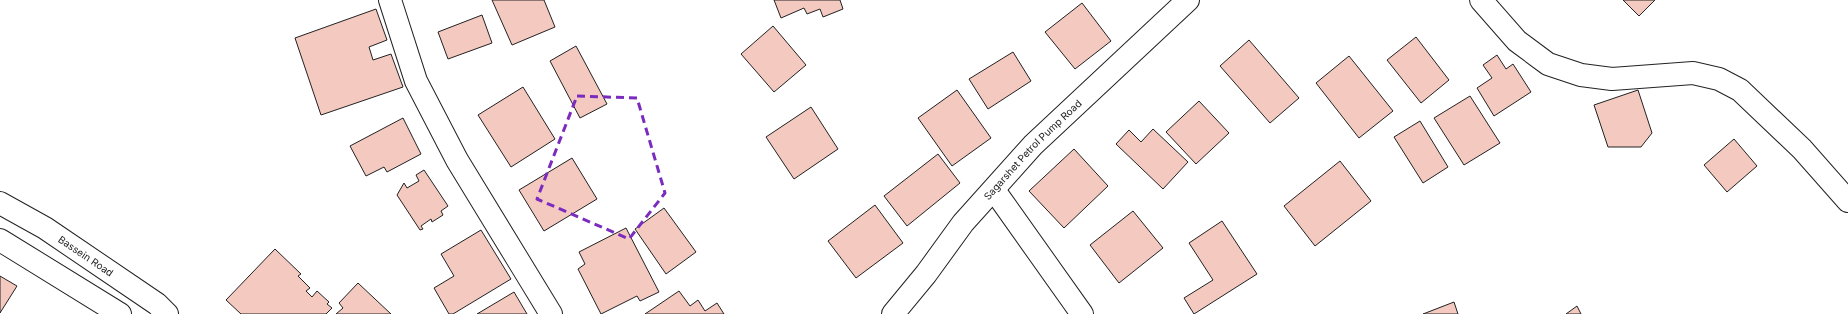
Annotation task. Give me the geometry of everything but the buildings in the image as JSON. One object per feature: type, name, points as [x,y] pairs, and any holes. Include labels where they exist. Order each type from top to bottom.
[{"type":"street","points":[[390,0],[416,81],[458,160],[551,314]]},
{"type":"street","name":"Sagarshet Petrol Pump Road","points":[[893,314],[926,274],[963,223],[1033,145],[1188,0]]},
{"type":"street","points":[[1480,0],[1517,41],[1548,64],[1581,75],[1612,79],[1693,73],[1719,79],[1740,90],[1802,149],[1848,202]]},
{"type":"street","points":[[994,190],[1082,314]]},
{"type":"street","name":"Bassein Road","points":[[0,203],[45,228],[157,304],[167,314]]},
{"type":"street","points":[[0,240],[120,314]]},
{"type":"highlighted area","points":[[577,96],[637,98],[665,193],[629,239],[537,199]]}]
